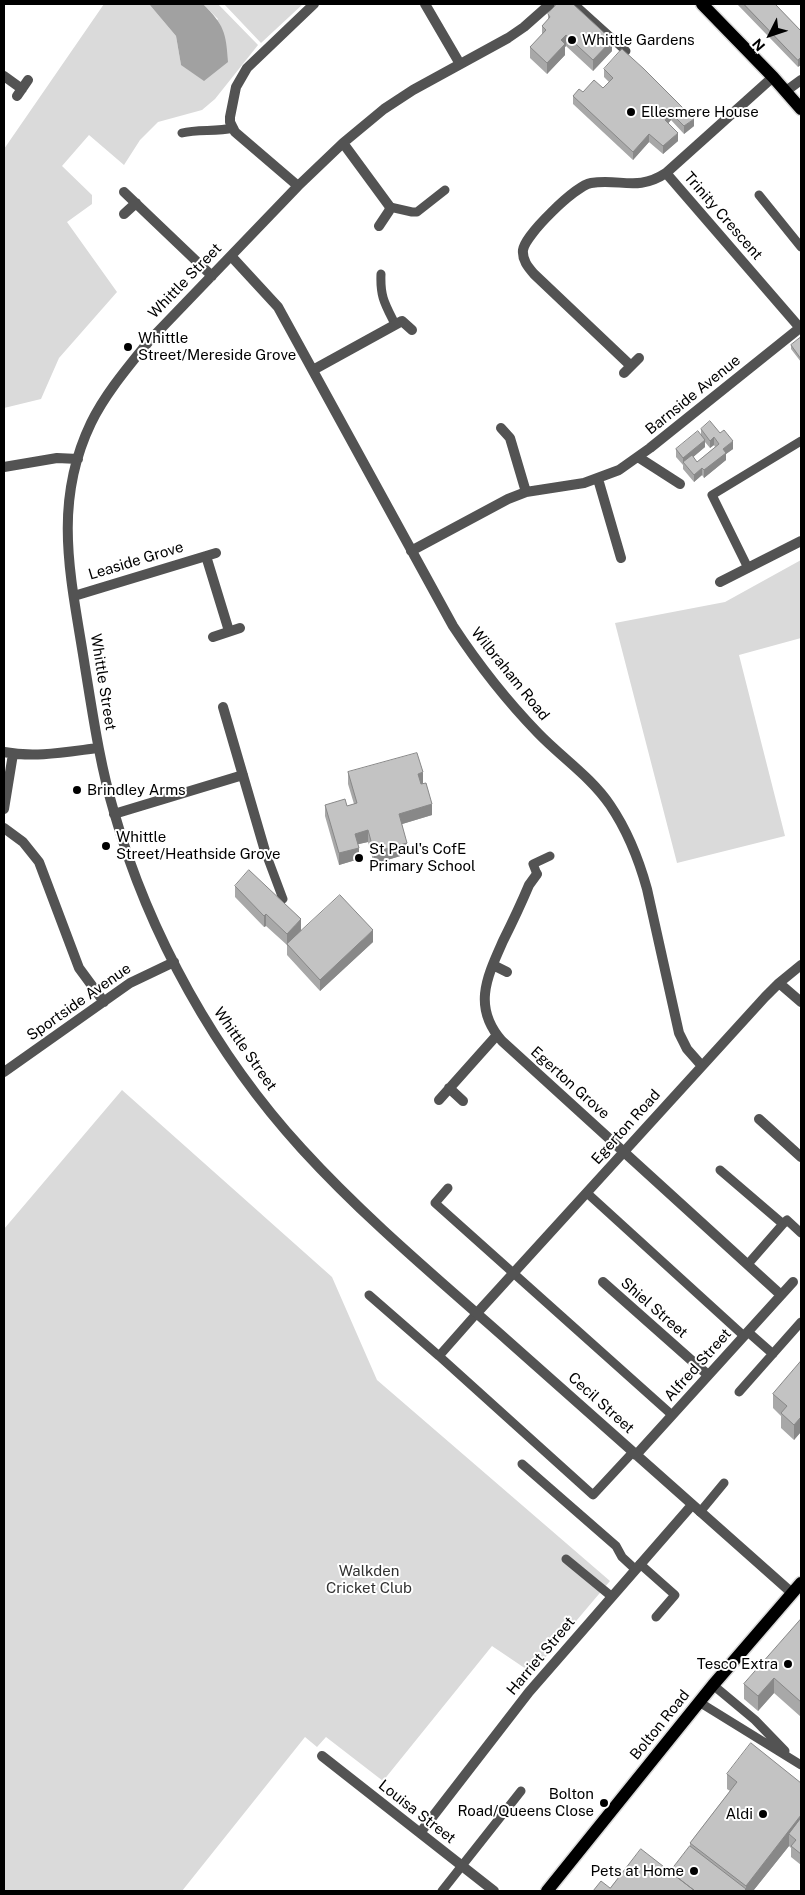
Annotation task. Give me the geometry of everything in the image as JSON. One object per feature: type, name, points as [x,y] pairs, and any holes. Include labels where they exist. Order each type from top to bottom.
[{"type":"main road","points":[[702,4],[773,76],[801,109]]},
{"type":"main road","name":"Bolton Road","points":[[547,1891],[699,1702],[801,1582]]},
{"type":"street","points":[[298,186],[233,128],[230,117],[232,100],[241,77],[254,60],[314,4]]},
{"type":"street","points":[[425,4],[460,64]]},
{"type":"street","name":"Whittle Street","points":[[390,1236],[330,1178],[279,1122],[216,1036],[174,962],[143,895],[114,814],[98,748],[69,558],[67,512],[70,489],[78,459],[93,419],[128,367],[149,341],[298,186],[343,143],[384,109],[508,38],[524,27],[550,4]]},
{"type":"street","points":[[4,76],[22,88]]},
{"type":"street","points":[[666,173],[773,76]]},
{"type":"street","points":[[786,91],[801,80]]},
{"type":"street","points":[[343,143],[390,207],[379,226]]},
{"type":"street","name":"Trinity Crescent","points":[[639,358],[627,369],[534,274],[524,258],[523,249],[532,234],[557,206],[581,187],[590,183],[647,183],[666,173],[801,328]]},
{"type":"street","points":[[124,192],[212,276]]},
{"type":"street","points":[[124,214],[136,203]]},
{"type":"street","name":"Wilbraham Road","points":[[231,256],[278,307],[453,626],[477,662],[538,733],[600,793],[618,818],[641,868],[647,889],[679,1033],[687,1049],[702,1066]]},
{"type":"street","points":[[313,370],[402,321],[412,330]]},
{"type":"street","name":"Barnside Avenue","points":[[411,551],[508,499],[526,492],[584,483],[620,470],[801,328]]},
{"type":"street","points":[[500,428],[510,438],[526,492]]},
{"type":"street","points":[[638,457],[680,484]]},
{"type":"street","points":[[4,467],[57,458],[78,459]]},
{"type":"street","points":[[598,479],[620,558]]},
{"type":"street","points":[[720,582],[801,542]]},
{"type":"street","name":"Leaside Grove","points":[[74,596],[211,554],[234,630],[213,637]]},
{"type":"street","points":[[223,707],[265,851]]},
{"type":"street","points":[[4,809],[9,753],[53,754],[98,748]]},
{"type":"street","points":[[114,814],[243,775]]},
{"type":"street","points":[[4,828],[23,842],[39,862],[79,968],[104,1002]]},
{"type":"street","name":"Egerton Grove","points":[[537,874],[529,886],[492,965],[485,986],[484,999],[487,1017],[490,1026],[497,1035],[624,1152]]},
{"type":"street","name":"Sportside Avenue","points":[[4,1072],[145,975],[174,962]]},
{"type":"street","points":[[492,965],[507,972]]},
{"type":"street","name":"Egerton Road","points":[[477,1313],[779,983],[801,965]]},
{"type":"street","points":[[779,983],[801,1002]]},
{"type":"street","points":[[439,1100],[497,1035]]},
{"type":"street","points":[[449,1088],[463,1101]]},
{"type":"street","points":[[759,1119],[801,1158]]},
{"type":"street","points":[[624,1152],[781,1295]]},
{"type":"street","name":"Cecil Street","points":[[390,1236],[792,1593]]},
{"type":"street","name":"Shiel Street","points":[[603,1282],[708,1375]]},
{"type":"street","name":"Alfred Street","points":[[635,1454],[793,1282]]},
{"type":"street","name":"Harriet Street","points":[[420,1833],[529,1692],[638,1566],[696,1508]]},
{"type":"street","name":"Louisa Street","points":[[322,1756],[494,1891]]},
{"type":"lane","points":[[574,4],[626,51]]},
{"type":"lane","points":[[182,134],[199,130],[220,131],[233,128]]},
{"type":"lane","points":[[390,207],[417,212],[445,190]]},
{"type":"lane","points":[[759,195],[801,247]]},
{"type":"lane","points":[[382,274],[380,291],[395,324]]},
{"type":"lane","points":[[748,568],[712,495],[801,441]]},
{"type":"lane","points":[[265,851],[283,899]]},
{"type":"lane","points":[[537,874],[533,864],[550,856]]},
{"type":"lane","points":[[720,1170],[783,1224]]},
{"type":"lane","points":[[448,1188],[435,1203],[672,1415]]},
{"type":"lane","points":[[587,1193],[746,1334],[773,1354]]},
{"type":"lane","points":[[748,1264],[787,1220],[801,1233]]},
{"type":"lane","points":[[369,1295],[593,1495],[635,1454]]},
{"type":"lane","points":[[439,1356],[477,1313]]},
{"type":"lane","points":[[739,1392],[801,1322]]},
{"type":"lane","points":[[522,1464],[616,1546],[622,1558],[638,1566],[675,1595],[656,1618]]},
{"type":"lane","points":[[696,1508],[724,1483]]},
{"type":"lane","points":[[566,1558],[611,1596]]},
{"type":"lane","points":[[713,1686],[755,1720],[793,1759]]},
{"type":"lane","points":[[699,1702],[801,1765]]},
{"type":"lane","points":[[442,1891],[521,1791]]},
{"type":"green space","points":[[104,4],[149,4],[176,36],[181,65],[218,19],[203,4],[218,4],[258,45],[215,99],[202,110],[158,122],[140,140],[124,165],[89,135],[62,166],[92,195],[92,204],[67,222],[117,292],[59,358],[41,399],[4,408],[4,149]]},
{"type":"green space","points":[[224,4],[303,4],[261,43]]},
{"type":"green space","points":[[801,560],[801,638],[739,655],[785,836],[677,863],[615,623],[725,602]]},
{"type":"green space","name":"Walkden Cricket Club","points":[[122,1090],[332,1277],[377,1380],[610,1581],[532,1673],[492,1646],[383,1781],[326,1737],[317,1747],[305,1737],[182,1891],[4,1891],[4,1229]]},
{"type":"shaded area","points":[[149,4],[203,4],[223,30],[228,62],[204,81],[181,65],[176,36]]},
{"type":"building","name":"Whittle Gardens","points":[[557,4],[573,4],[612,40],[593,60],[566,35],[561,40],[565,44],[547,63],[530,47],[546,30],[542,26],[550,17],[548,14]]},
{"type":"building","points":[[744,4],[775,4],[801,31],[801,57],[798,60]]},
{"type":"building","name":"Ellesmere House","points":[[622,49],[694,119],[684,126],[671,113],[665,120],[678,133],[663,146],[649,134],[633,152],[573,96],[579,89],[583,92],[594,80],[603,88],[613,78],[604,69]]},
{"type":"building","points":[[801,337],[801,359],[791,345]]},
{"type":"building","points":[[710,421],[720,433],[724,430],[733,441],[723,449],[726,453],[704,470],[702,468],[694,475],[683,462],[692,455],[697,462],[719,444],[714,437],[710,441],[701,429]]},
{"type":"building","points":[[698,431],[705,440],[683,458],[676,449]]},
{"type":"building","points":[[417,753],[423,772],[418,774],[421,784],[426,783],[432,804],[399,814],[407,843],[374,852],[368,830],[355,834],[359,848],[339,853],[325,805],[345,799],[347,806],[357,803],[348,772]]},
{"type":"building","points":[[249,870],[301,919],[287,934],[266,914],[264,916],[235,886]]},
{"type":"building","points":[[340,895],[373,930],[320,980],[287,944]]},
{"type":"building","points":[[801,1361],[801,1419],[794,1425],[781,1413],[787,1406],[773,1394]]},
{"type":"building","name":"Tesco Extra","points":[[801,1619],[801,1702],[774,1678],[758,1696],[744,1684]]},
{"type":"building","name":"Aldi","points":[[751,1743],[801,1783],[801,1815],[746,1886],[690,1843],[737,1782],[727,1774]]},
{"type":"building","points":[[801,1818],[801,1854],[791,1846],[796,1840],[789,1834]]},
{"type":"building","points":[[690,1846],[746,1889],[744,1891],[695,1891],[670,1872]]},
{"type":"building","points":[[641,1849],[695,1891],[593,1891],[601,1881],[610,1888]]},
{"type":"place","name":"Whittle Gardens","points":[[572,40]]},
{"type":"place","name":"Ellesmere House","points":[[631,112]]},
{"type":"place","name":"Whittle Street/Mereside Grove","points":[[128,347]]},
{"type":"place","name":"Brindley Arms","points":[[77,790]]},
{"type":"place","name":"Whittle Street/Heathside Grove","points":[[106,846]]},
{"type":"place","name":"St Paul's CofE Primary School","points":[[359,858]]},
{"type":"place","name":"Tesco Extra","points":[[788,1664]]},
{"type":"place","name":"Bolton Road/Queens Close","points":[[604,1803]]},
{"type":"place","name":"Aldi","points":[[763,1814]]},
{"type":"place","name":"Pets at Home","points":[[694,1871]]}]
